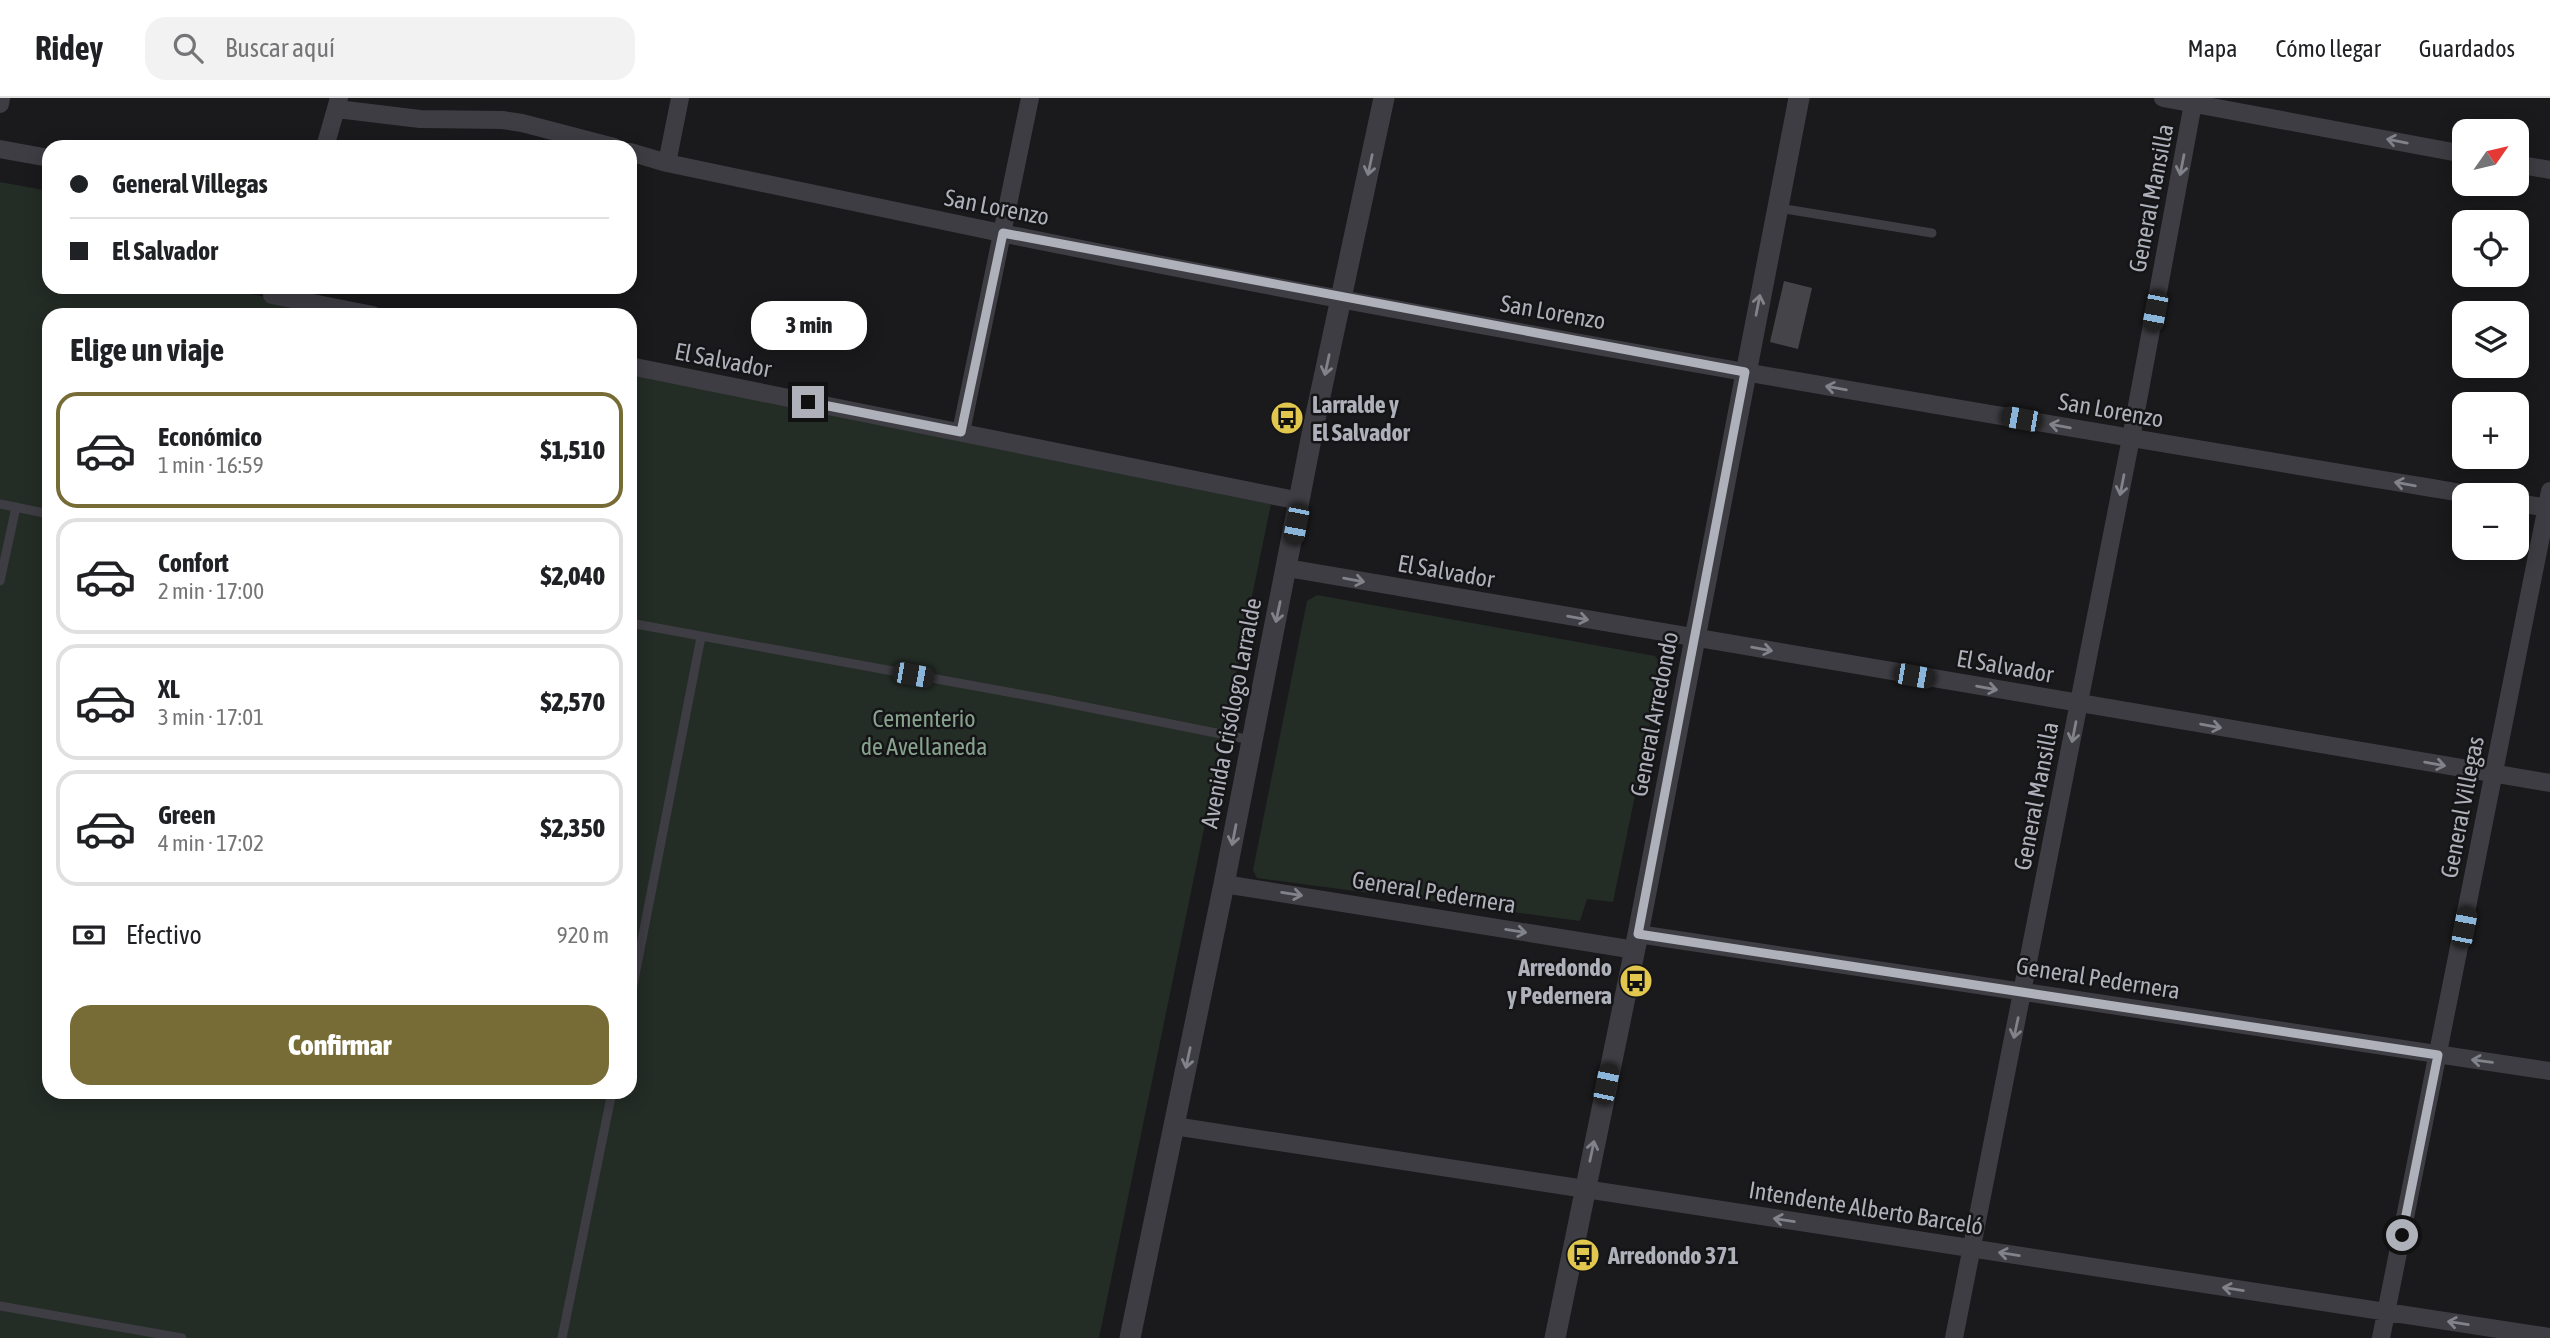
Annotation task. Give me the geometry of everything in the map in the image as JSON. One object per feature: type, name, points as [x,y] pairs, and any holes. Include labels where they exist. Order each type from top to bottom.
[{"type":"street","points":[[0,104],[1,98]]},
{"type":"street","points":[[667,163],[680,98]]},
{"type":"street","points":[[961,432],[1030,98]]},
{"type":"street","name":"Avenida Crisólogo Larralde","points":[[1130,1338],[1384,98]]},
{"type":"street","name":"General Arredondo","points":[[1555,1338],[1637,942],[1799,98]]},
{"type":"street","points":[[2162,98],[2194,101],[2452,152]]},
{"type":"street","name":"General Mansilla","points":[[1954,1338],[2131,438],[2194,101]]},
{"type":"street","points":[[326,140],[338,103],[420,118],[522,123],[591,140]]},
{"type":"street","points":[[0,149],[42,157]]},
{"type":"street","name":"San Lorenzo","points":[[637,154],[667,163],[1003,233],[1342,298],[1745,372],[2452,492]]},
{"type":"street","points":[[2529,166],[2550,170]]},
{"type":"street","points":[[272,295],[338,308]]},
{"type":"street","name":"El Salvador","points":[[637,367],[1300,501]]},
{"type":"street","points":[[2529,503],[2549,502]]},
{"type":"street","name":"General Villegas","points":[[2381,1338],[2549,502]]},
{"type":"street","name":"El Salvador","points":[[1287,568],[2550,783]]},
{"type":"street","name":"General Pedernera","points":[[1224,884],[1637,942],[2023,991],[2550,1071]]},
{"type":"street","name":"Intendente Alberto Barceló","points":[[1174,1126],[2550,1337]]},
{"type":"lane","points":[[1777,208],[1932,233]]},
{"type":"lane","points":[[0,505],[42,513]]},
{"type":"lane","points":[[0,581],[16,507]]},
{"type":"lane","points":[[637,624],[1251,740]]},
{"type":"lane","points":[[637,965],[701,636]]},
{"type":"lane","points":[[562,1338],[611,1099]]},
{"type":"lane","points":[[0,1306],[182,1338]]},
{"type":"green space","name":"Cementerio de Avellaneda","points":[[0,182],[42,190],[42,294],[250,294],[321,308],[42,308],[42,1099],[637,1099],[637,373],[1271,504],[1099,1338],[0,1338]]},
{"type":"green space","points":[[1317,595],[1655,656],[1662,665],[1613,902],[1587,899],[1580,921],[1257,878],[1253,870],[1307,601]]},
{"type":"building","points":[[1784,281],[1812,288],[1798,349],[1770,342]]},
{"type":"place","name":"Larralde y El Salvador","points":[[1287,418]]},
{"type":"place","name":"Arredondo y Pedernera","points":[[1636,981]]},
{"type":"place","name":"Arredondo 371","points":[[1583,1255]]},
{"type":"route","points":[[808,402],[961,432],[1003,233],[1745,372],[1638,934],[2438,1055],[2402,1235]]}]
